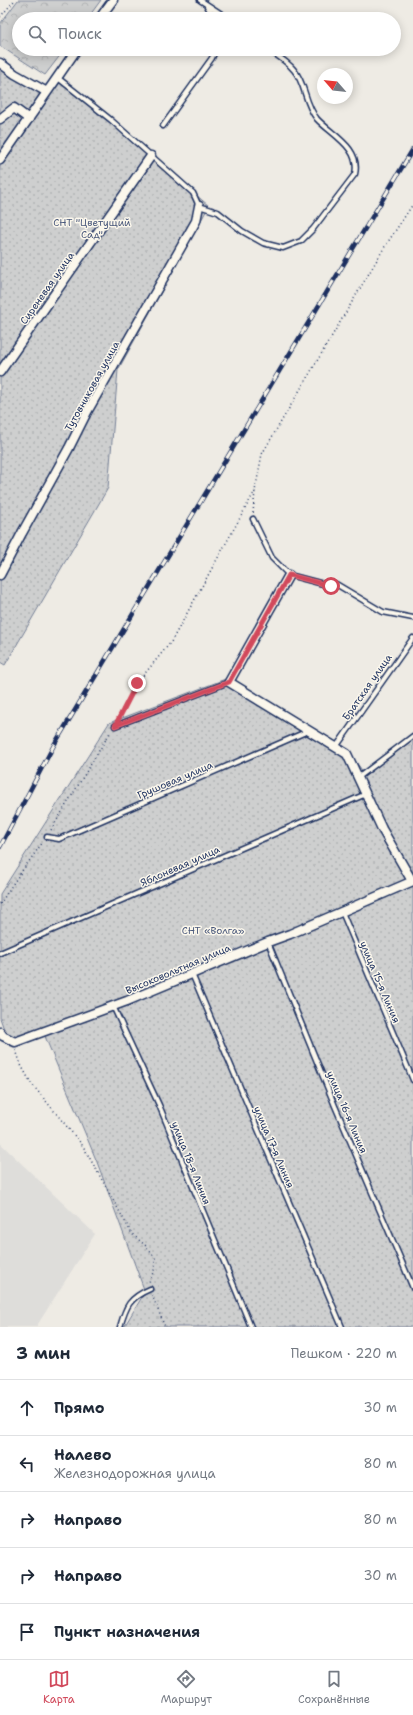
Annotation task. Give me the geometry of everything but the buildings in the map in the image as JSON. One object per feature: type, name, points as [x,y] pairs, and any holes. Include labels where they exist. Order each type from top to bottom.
[{"type":"street","points":[[104,12],[113,0]]},
{"type":"street","points":[[0,160],[72,56]]},
{"type":"street","points":[[0,63],[15,74],[46,92]]},
{"type":"street","points":[[0,119],[14,108],[29,119]]},
{"type":"street","name":"Сиреневая улица","points":[[0,372],[151,156]]},
{"type":"street","name":"Тутовниковая улица","points":[[0,575],[87,412],[196,221],[198,206]]},
{"type":"street","points":[[289,575],[229,682],[347,754],[397,857],[413,881]]},
{"type":"street","name":"Высоковольтная улица","points":[[16,1042],[113,1006],[192,974],[413,881]]},
{"type":"street","points":[[0,1032],[3,1036],[16,1042]]},
{"type":"lane","points":[[200,0],[218,12]]},
{"type":"lane","points":[[206,4],[211,12]]},
{"type":"lane","points":[[163,126],[213,56]]},
{"type":"lane","points":[[59,74],[192,193],[198,206],[218,212],[242,231],[263,243],[283,248],[301,241],[313,229],[355,174],[356,166],[355,158],[346,144],[318,119],[308,106],[300,78],[293,69],[276,56]]},
{"type":"lane","points":[[253,519],[272,558],[289,575],[331,586],[336,584],[383,612],[413,618]]},
{"type":"lane","name":"Братская улица","points":[[336,746],[413,638]]},
{"type":"lane","points":[[115,726],[229,682]]},
{"type":"lane","name":"Грушовая улица","points":[[47,837],[58,839],[308,731]]},
{"type":"lane","points":[[359,777],[413,736]]},
{"type":"lane","name":"Яблоневая улица","points":[[0,953],[366,794]]},
{"type":"lane","name":"улица 15-я Линия","points":[[342,912],[413,1080]]},
{"type":"lane","name":"улица 16-я Линия","points":[[268,942],[335,1106],[413,1288]]},
{"type":"lane","name":"улица 17-я Линия","points":[[192,974],[342,1327]]},
{"type":"lane","name":"улица 18-я Линия","points":[[113,1006],[159,1104],[251,1327]]},
{"type":"lane","points":[[120,1327],[126,1308],[130,1301],[138,1294],[150,1289]]},
{"type":"path","points":[[0,17],[15,0]]},
{"type":"path","points":[[253,519],[255,490],[262,454],[384,248],[413,204]]},
{"type":"path","points":[[0,904],[47,837],[115,726],[137,683],[171,642],[255,490]]},
{"type":"path","points":[[16,1042],[16,1053],[31,1083],[83,1146],[132,1234],[146,1246],[155,1258],[155,1268],[149,1282],[150,1289],[165,1327]]},
{"type":"shaded area","points":[[0,1143],[95,1234],[36,1327],[0,1327]]},
{"type":"green space","points":[[18,0],[101,0],[92,12],[12,12],[12,54],[0,46],[0,24]]},
{"type":"green space","points":[[16,56],[60,56],[45,75]]},
{"type":"green space","name":"СНТ \"Цветущий Сад\"","points":[[0,66],[42,95],[57,77],[209,206],[118,370],[108,488],[5,665],[0,662]]},
{"type":"green space","name":"СНТ «Волга»","points":[[228,678],[345,747],[364,773],[413,738],[413,1327],[124,1327],[145,1292],[97,1162],[44,1034],[10,1046],[0,1018],[0,894],[109,723]]},
{"type":"railway","points":[[0,847],[54,745],[413,149]]},
{"type":"route","points":[[137,683],[115,726],[229,682],[289,575],[331,586]]}]
